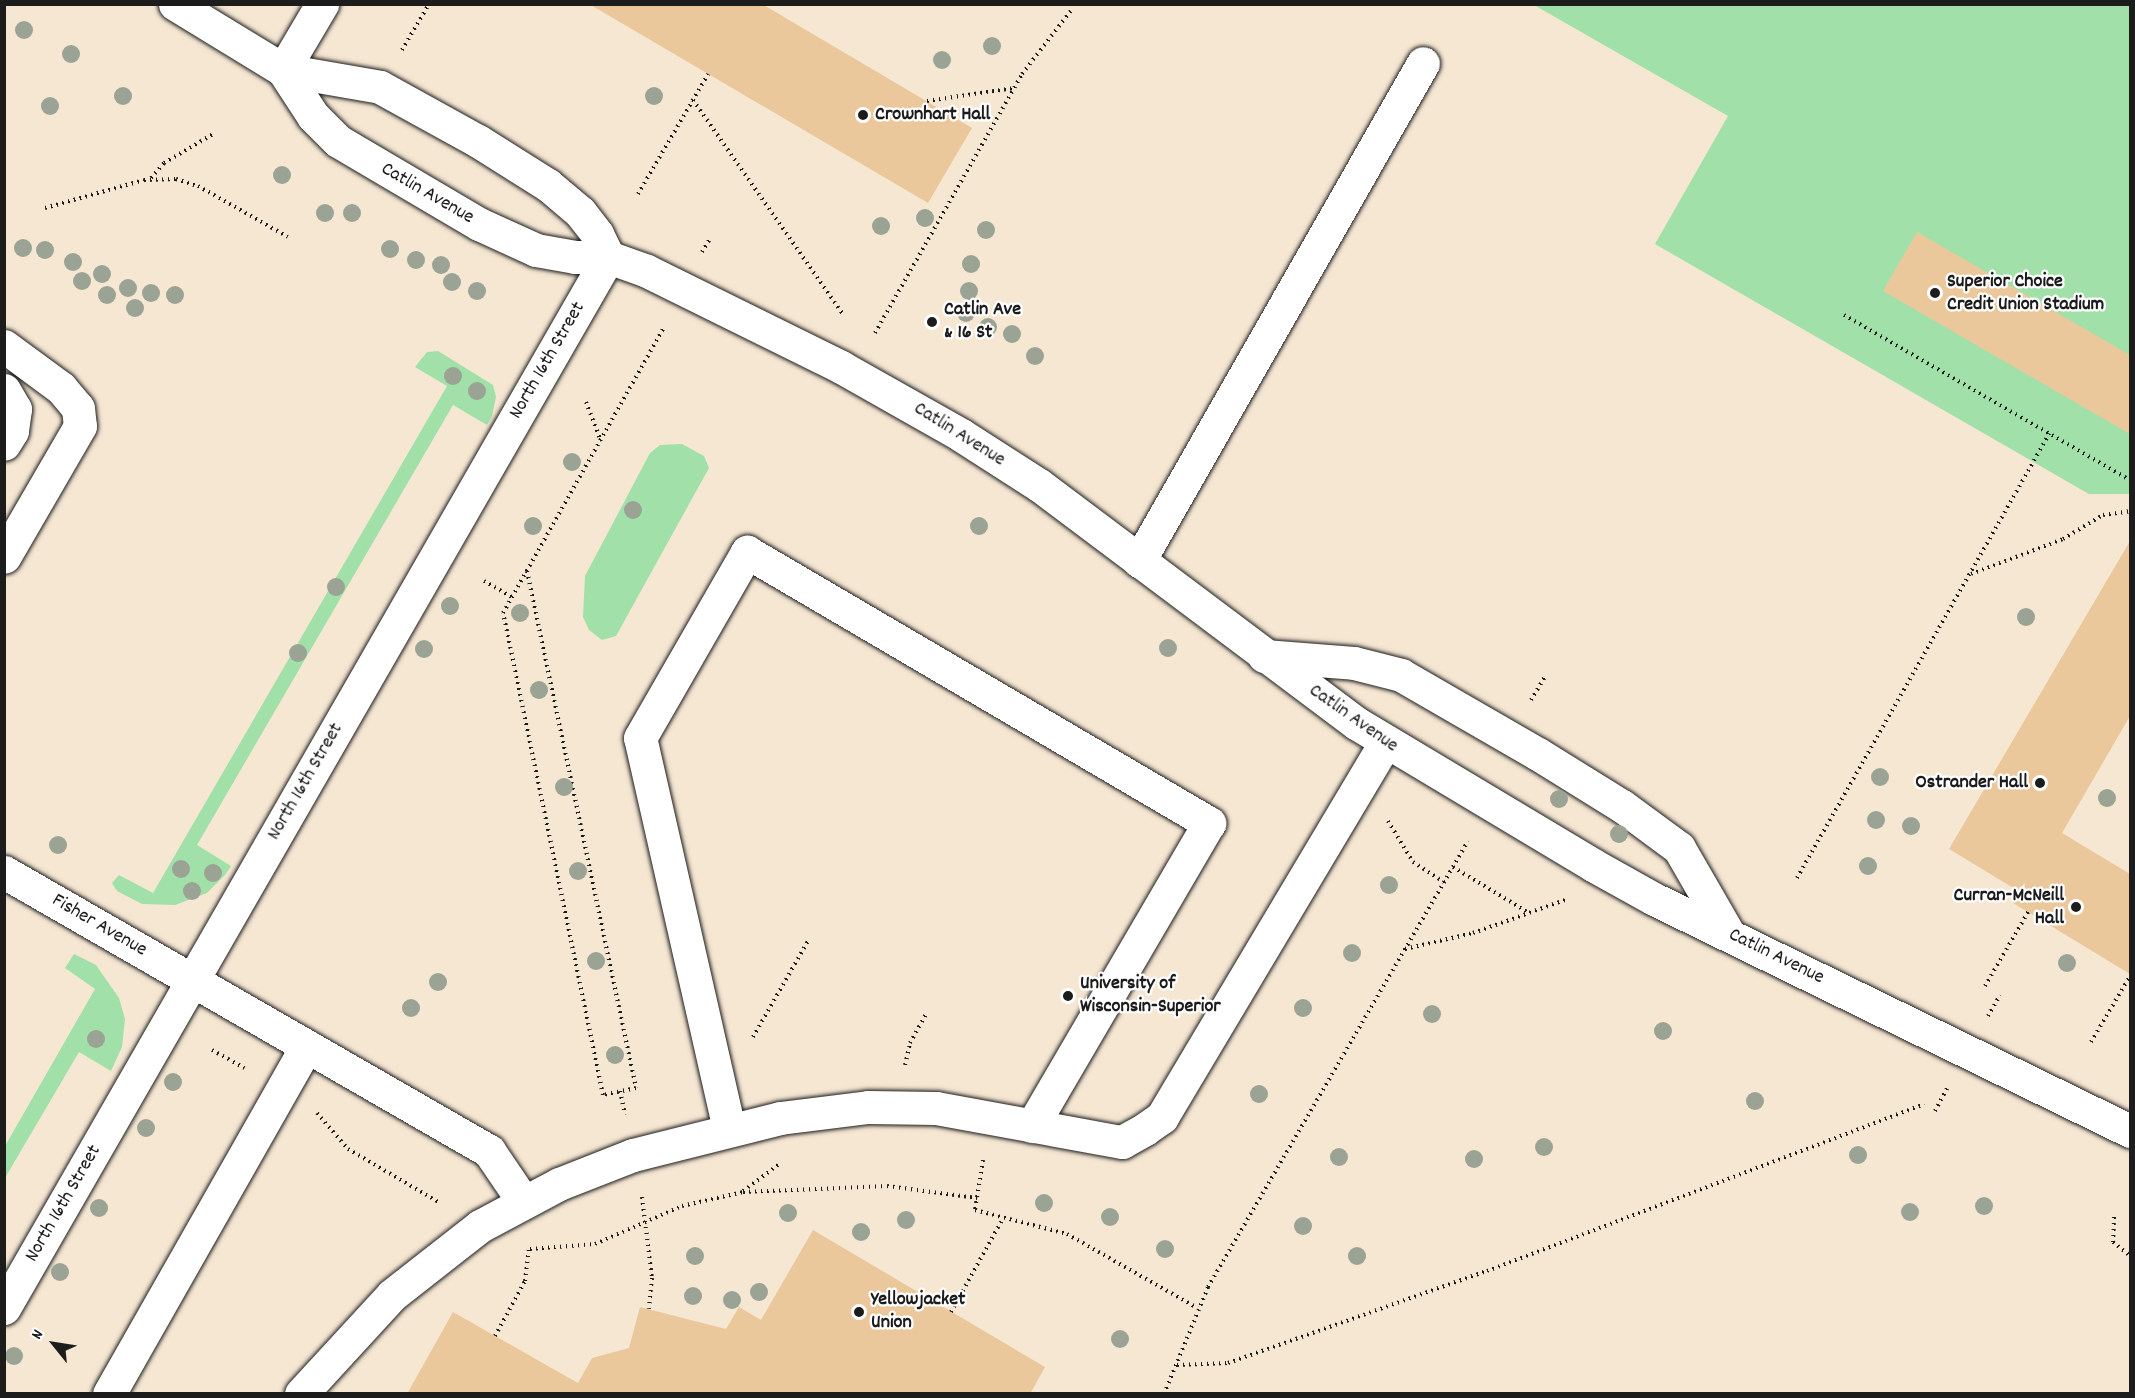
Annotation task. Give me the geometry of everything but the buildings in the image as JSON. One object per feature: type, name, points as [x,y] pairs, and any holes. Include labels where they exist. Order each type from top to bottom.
[{"type":"street","name":"Catlin Avenue","points":[[174,4],[283,70],[380,87],[437,117],[567,201],[590,223],[608,257]]},
{"type":"street","points":[[283,70],[322,4]]},
{"type":"street","points":[[1139,561],[1423,63]]},
{"type":"street","name":"Catlin Avenue","points":[[283,70],[308,109],[338,141],[461,214],[536,250],[575,257],[608,257],[693,293],[913,406],[1039,485],[1264,656],[1385,743],[1637,890],[2130,1131]]},
{"type":"street","name":"North 16th Street","points":[[4,1308],[608,257]]},
{"type":"street","points":[[4,346],[61,388],[78,408],[80,426],[4,557]]},
{"type":"street","points":[[4,390],[15,409],[12,431],[4,444]]},
{"type":"street","points":[[729,1130],[640,738],[747,552],[1209,823],[1032,1126]]},
{"type":"street","points":[[1264,656],[1354,663],[1401,675],[1538,754],[1622,806],[1679,848],[1728,933]]},
{"type":"street","points":[[301,1394],[392,1295],[480,1226],[523,1201],[633,1155],[729,1130],[814,1112],[898,1107],[936,1107],[1122,1142],[1162,1117],[1385,743]]},
{"type":"street","name":"Fisher Avenue","points":[[4,872],[489,1151],[517,1186],[523,1201]]},
{"type":"street","points":[[109,1394],[307,1046]]},
{"type":"path","points":[[400,54],[429,4]]},
{"type":"path","points":[[875,333],[1014,88],[1073,8]]},
{"type":"path","points":[[638,194],[708,74]]},
{"type":"path","points":[[927,101],[1014,88]]},
{"type":"path","points":[[693,100],[843,314]]},
{"type":"path","points":[[151,179],[165,163],[214,133]]},
{"type":"path","points":[[45,208],[151,179],[176,179],[198,186],[288,237]]},
{"type":"path","points":[[1844,315],[2130,480]]},
{"type":"path","points":[[527,571],[636,1088],[603,1095],[503,613],[527,571],[602,442],[669,316]]},
{"type":"path","points":[[586,402],[602,442]]},
{"type":"path","points":[[1797,878],[2049,434]]},
{"type":"path","points":[[1970,574],[2063,539],[2103,515],[2130,512]]},
{"type":"path","points":[[484,581],[512,597]]},
{"type":"path","points":[[1530,701],[1546,675]]},
{"type":"path","points":[[1386,819],[1413,862],[1444,882]]},
{"type":"path","points":[[1164,1394],[1197,1308],[1468,841]]},
{"type":"path","points":[[1453,867],[1530,913]]},
{"type":"path","points":[[1405,949],[1458,937],[1569,899]]},
{"type":"path","points":[[1985,986],[2028,912]]},
{"type":"path","points":[[748,1046],[808,941]]},
{"type":"path","points":[[2091,1042],[2130,976]]},
{"type":"path","points":[[1983,1025],[2000,995]]},
{"type":"path","points":[[904,1071],[910,1043],[927,1012]]},
{"type":"path","points":[[212,1050],[251,1072]]},
{"type":"path","points":[[1935,1111],[1952,1079]]},
{"type":"path","points":[[620,1091],[626,1121]]},
{"type":"path","points":[[1177,1365],[1218,1365],[1240,1359],[1487,1271],[1924,1104]]},
{"type":"path","points":[[314,1108],[348,1149],[452,1210]]},
{"type":"path","points":[[984,1157],[975,1210],[1077,1239],[1197,1308]]},
{"type":"path","points":[[523,1250],[595,1244],[626,1234],[646,1221],[682,1206],[743,1192],[886,1186],[977,1197]]},
{"type":"path","points":[[642,1197],[652,1278],[649,1309]]},
{"type":"path","points":[[2114,1217],[2113,1242],[2130,1256]]},
{"type":"path","points":[[951,1312],[1003,1218]]},
{"type":"path","points":[[495,1336],[525,1281],[530,1249]]},
{"type":"shaded area","name":"University of Wisconsin-Superior","points":[[5,5],[2130,5],[2130,1393],[5,1393]]},
{"type":"green space","name":"Superior Choice Credit Union Stadium","points":[[1534,5],[2130,5],[2130,494],[2089,494],[1655,244],[1728,116]]},
{"type":"green space","points":[[438,351],[493,385],[496,397],[492,416],[487,425],[453,405],[197,845],[231,866],[207,893],[175,905],[142,904],[117,891],[112,883],[119,875],[153,893],[447,386],[415,367],[427,352]]},
{"type":"green space","points":[[682,444],[704,456],[709,468],[616,636],[602,640],[589,630],[583,617],[585,576],[650,453],[660,445]]},
{"type":"green space","points":[[74,954],[96,965],[119,998],[125,1019],[122,1047],[111,1071],[79,1052],[5,1178],[5,1146],[95,989],[65,968]]},
{"type":"place","name":"Crownhart Hall","points":[[863,115]]},
{"type":"place","name":"Superior Choice Credit Union Stadium","points":[[1935,293]]},
{"type":"place","name":"Catlin Ave & 16 St","points":[[932,322]]},
{"type":"place","name":"Ostrander Hall","points":[[2040,783]]},
{"type":"place","name":"Curran-McNeill Hall","points":[[2076,907]]},
{"type":"place","name":"University of Wisconsin-Superior","points":[[1068,996]]},
{"type":"place","name":"Yellowjacket Union","points":[[859,1312]]}]
